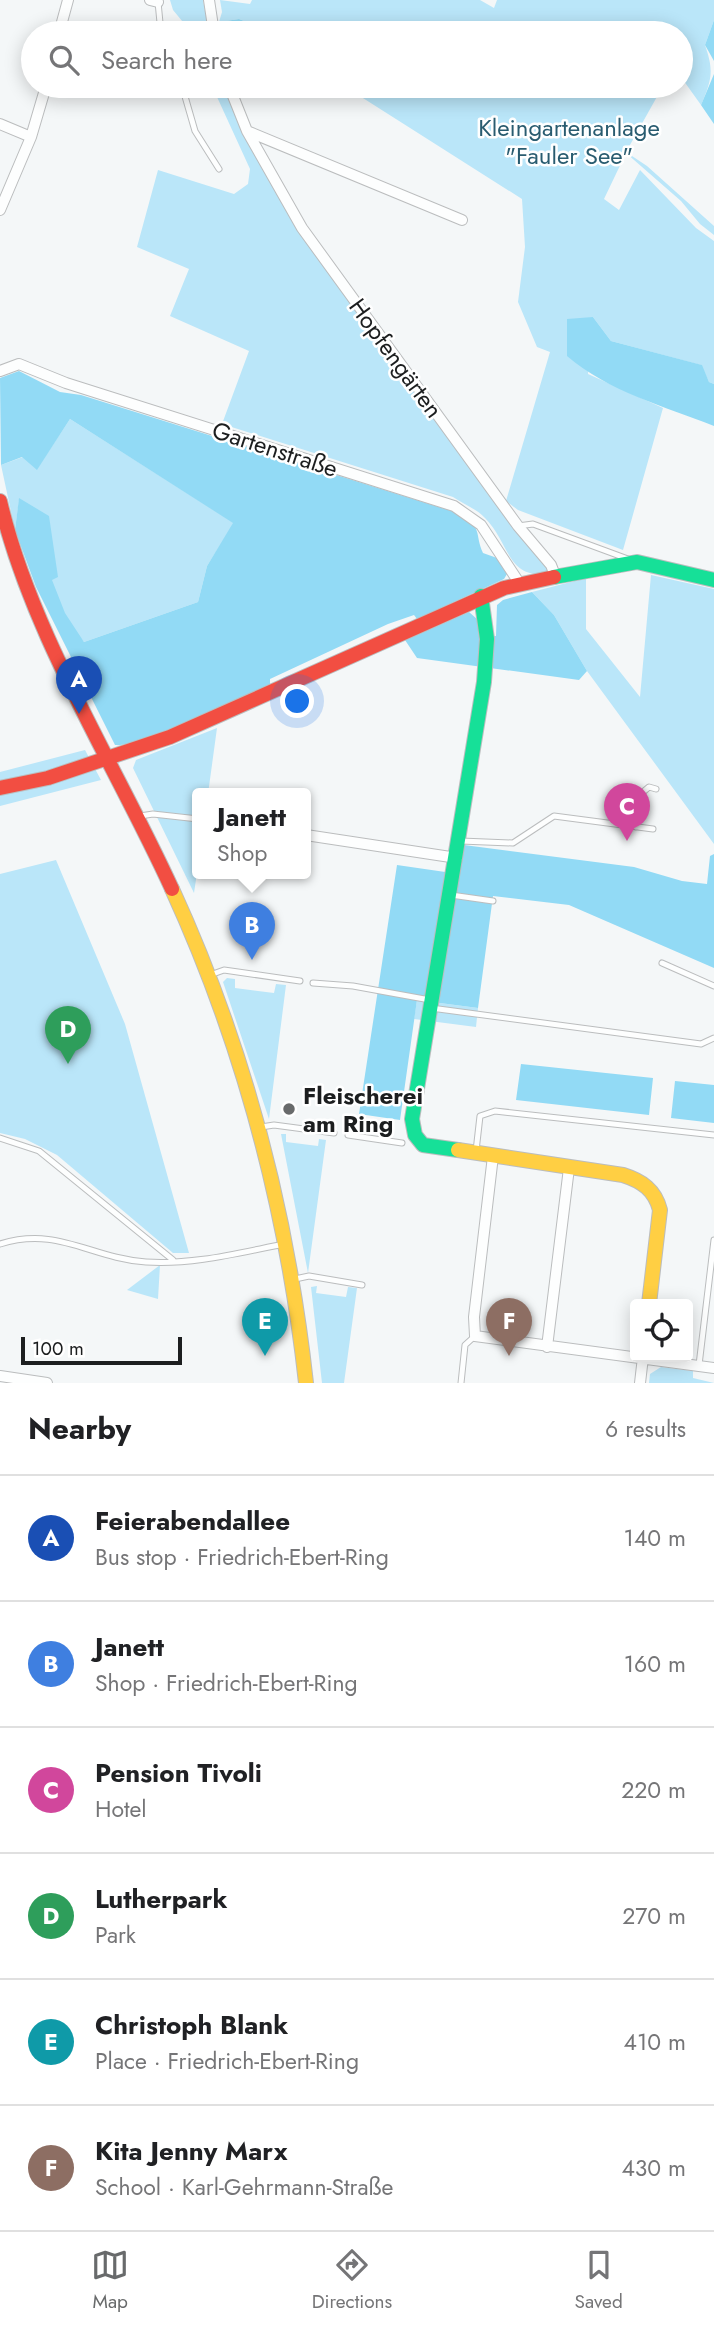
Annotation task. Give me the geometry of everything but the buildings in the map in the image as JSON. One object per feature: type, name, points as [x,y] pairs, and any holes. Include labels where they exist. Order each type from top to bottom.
[{"type":"street","points":[[62,21],[68,0]]},
{"type":"street","points":[[209,0],[212,21]]},
{"type":"street","points":[[0,210],[31,137],[42,98]]},
{"type":"street","name":"Hopfengärten","points":[[234,98],[247,131],[302,228],[518,526],[551,565],[550,579]]},
{"type":"street","points":[[0,124],[31,137]]},
{"type":"street","points":[[247,131],[402,187],[462,220]]},
{"type":"street","name":"Gartenstraße","points":[[0,371],[19,363],[66,383],[454,506],[481,524],[520,584]]},
{"type":"street","points":[[0,501],[10,538],[35,607],[137,817],[209,975],[260,1127],[295,1279],[306,1383]]},
{"type":"street","points":[[0,788],[109,759],[211,720],[481,596],[520,584],[601,566],[637,562],[714,580]]},
{"type":"street","points":[[481,596],[487,619],[487,655],[461,841],[429,1004],[411,1119],[415,1135],[423,1145],[636,1180],[647,1186],[658,1199],[660,1210],[650,1299]]},
{"type":"street","points":[[311,836],[457,858]]},
{"type":"street","points":[[493,1156],[474,1317],[475,1336],[630,1357]]},
{"type":"street","points":[[547,1347],[569,1168]]},
{"type":"street","points":[[640,1383],[643,1362]]},
{"type":"street","points":[[671,1362],[714,1368]]},
{"type":"street","points":[[0,1376],[47,1383]]},
{"type":"lane","points":[[154,1],[158,21]]},
{"type":"lane","points":[[185,98],[195,131],[219,169]]},
{"type":"lane","points":[[518,526],[533,524],[637,562]]},
{"type":"lane","points":[[636,827],[643,792],[649,787],[656,789]]},
{"type":"lane","points":[[137,817],[153,814],[192,818]]},
{"type":"lane","points":[[461,841],[513,843],[554,816],[653,829]]},
{"type":"lane","points":[[451,895],[493,901]]},
{"type":"lane","points":[[662,963],[714,986]]},
{"type":"lane","points":[[209,975],[225,970],[300,981]]},
{"type":"lane","points":[[313,983],[429,1004],[702,1044],[714,1038]]},
{"type":"lane","points":[[476,1154],[481,1116],[495,1111],[714,1135]]},
{"type":"lane","points":[[260,1127],[274,1125],[334,1133]]},
{"type":"lane","points":[[348,1135],[402,1143]]},
{"type":"lane","points":[[0,1138],[39,1151],[174,1261]]},
{"type":"lane","points":[[0,1244],[20,1238],[43,1236],[128,1260],[196,1262],[287,1243]]},
{"type":"lane","points":[[699,1366],[714,1240]]},
{"type":"lane","points":[[295,1279],[309,1276],[362,1285]]},
{"type":"lane","points":[[461,1383],[466,1345],[475,1336]]},
{"type":"green space","points":[[170,0],[203,0],[207,21],[182,21],[173,10]]},
{"type":"green space","points":[[220,0],[250,4],[252,0],[480,0],[494,8],[497,0],[714,0],[714,20],[705,45],[711,69],[701,105],[693,94],[693,21],[219,21],[222,12]]},
{"type":"green space","points":[[217,98],[232,98],[298,229],[550,573],[536,574],[517,566],[485,518],[453,497],[222,424],[249,351],[170,316],[189,269],[137,247],[158,170],[234,194],[248,184],[250,169]]},
{"type":"green space","name":"Kleingartenanlage \"Fauler See\"","points":[[363,98],[656,98],[626,152],[647,166],[714,226],[714,235],[700,224],[681,201],[626,153],[604,199],[619,210],[640,170],[696,228],[714,241],[714,384],[709,382],[701,365],[611,341],[593,317],[588,374],[663,408],[623,550],[518,510],[506,501],[550,352],[537,347],[518,302],[525,247],[522,199]]},
{"type":"green space","points":[[70,419],[234,523],[207,566],[198,602],[84,642],[61,615],[19,500],[15,530],[1,465],[23,457],[37,469]]},
{"type":"green space","points":[[651,575],[714,589],[714,844],[587,671],[554,615],[532,592],[586,578],[586,629],[640,697]]},
{"type":"green space","points":[[217,728],[209,788],[192,788],[192,879],[196,879],[194,893],[133,768],[136,760]]},
{"type":"green space","points":[[85,750],[101,780],[0,806],[0,772]]},
{"type":"green space","points":[[56,860],[125,1024],[189,1253],[173,1253],[57,1155],[25,1139],[0,1133],[0,874]]},
{"type":"green space","points":[[227,978],[235,979],[235,988],[274,993],[276,984],[286,985],[269,1119],[223,982]]},
{"type":"green space","points":[[417,1000],[478,1008],[476,1027],[414,1019]]},
{"type":"green space","points":[[281,1134],[286,1134],[286,1142],[318,1146],[319,1139],[326,1140],[308,1273]]},
{"type":"green space","points":[[160,1265],[158,1299],[127,1290]]},
{"type":"green space","points":[[317,1286],[316,1293],[346,1297],[348,1287],[357,1288],[344,1383],[322,1383],[311,1287]]},
{"type":"green space","points":[[661,1367],[693,1371],[693,1378],[714,1383],[649,1383],[650,1374]]},
{"type":"shaded area","points":[[714,20],[714,61],[705,45]]},
{"type":"shaded area","points":[[714,74],[714,124],[701,105]]},
{"type":"shaded area","points":[[593,317],[611,341],[702,365],[709,382],[714,384],[714,426],[619,389],[583,369],[567,356],[567,319]]},
{"type":"shaded area","points":[[19,371],[60,392],[81,395],[458,513],[475,527],[483,553],[497,558],[507,574],[504,579],[417,619],[414,615],[388,624],[270,679],[270,685],[192,722],[148,739],[115,745],[36,587],[15,530],[19,498],[49,516],[58,577],[52,580],[65,613],[84,642],[198,602],[207,566],[233,523],[70,419],[37,470],[22,457],[1,465],[0,378]]},
{"type":"shaded area","points":[[532,592],[554,615],[587,671],[579,680],[417,658],[405,640],[469,612],[477,619],[479,637],[496,636],[497,605],[503,600]]},
{"type":"shaded area","points":[[464,845],[634,867],[682,881],[707,884],[710,856],[714,854],[714,968],[569,905],[493,896],[478,1008],[417,1000],[400,1120],[359,1114],[397,865],[459,874]]},
{"type":"shaded area","points":[[521,1064],[653,1078],[649,1115],[516,1100]]},
{"type":"shaded area","points":[[675,1081],[714,1085],[714,1123],[671,1118]]},
{"type":"traffic: fast","points":[[554,577],[637,562],[714,580]]},
{"type":"traffic: fast","points":[[458,1150],[423,1145],[415,1135],[412,1119],[484,682],[487,639],[481,596]]},
{"type":"traffic: slow","points":[[172,889],[221,1008],[259,1130],[287,1255],[306,1383]]},
{"type":"traffic: slow","points":[[458,1150],[623,1175],[647,1187],[660,1210],[650,1299]]},
{"type":"traffic: jam","points":[[0,501],[14,551],[53,649],[172,889]]},
{"type":"traffic: jam","points":[[0,788],[48,778],[170,737],[504,588],[554,577]]},
{"type":"place","name":"Feierabendallee","points":[[79,714]]},
{"type":"place","name":"Pension Tivoli","points":[[627,841]]},
{"type":"place","name":"Janett","points":[[252,960]]},
{"type":"place","name":"Lutherpark","points":[[68,1064]]},
{"type":"place","name":"Fleischerei am Ring","points":[[289,1109]]},
{"type":"place","name":"Christoph Blank","points":[[265,1356]]},
{"type":"place","name":"Kita Jenny Marx","points":[[509,1356]]}]
